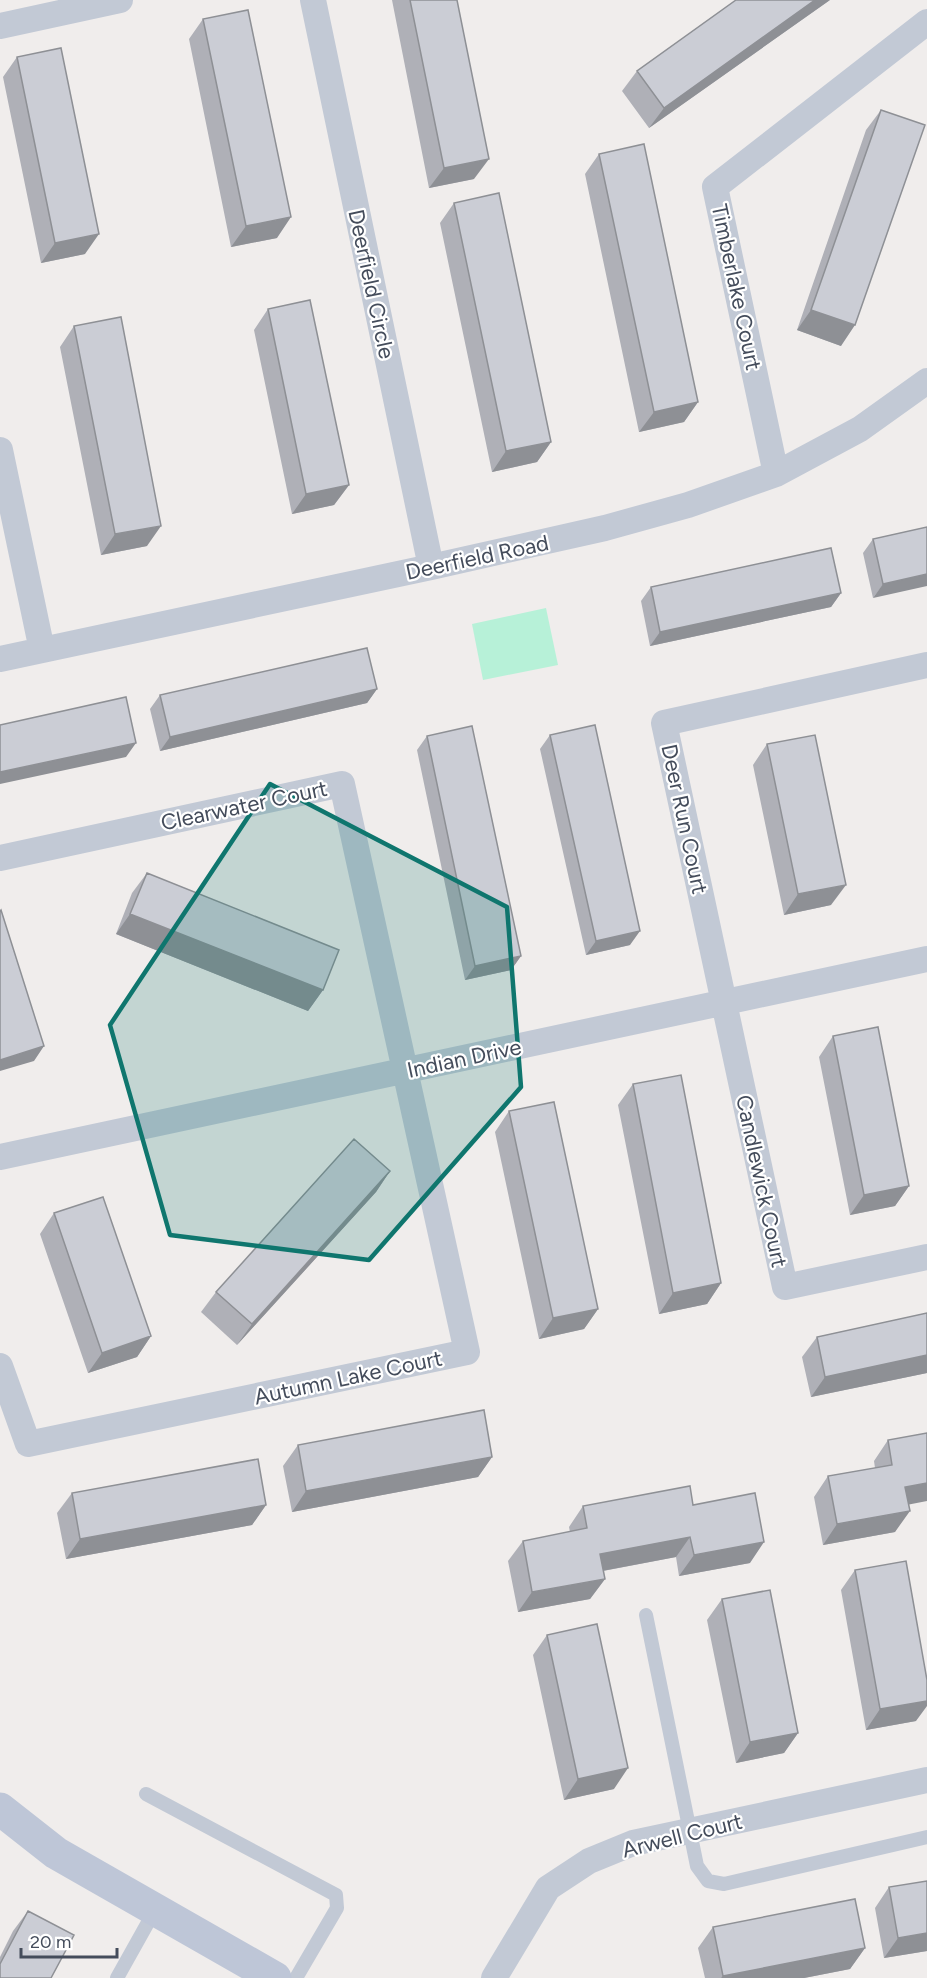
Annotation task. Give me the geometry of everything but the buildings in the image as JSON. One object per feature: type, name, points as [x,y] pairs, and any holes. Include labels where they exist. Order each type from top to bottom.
[{"type":"street","points":[[0,26],[120,0]]},
{"type":"street","name":"Deerfield Circle","points":[[313,0],[431,567]]},
{"type":"street","name":"Timberlake Court","points":[[776,474],[715,187],[927,22]]},
{"type":"street","name":"Deerfield Road","points":[[0,659],[431,567],[605,528],[688,505],[776,474],[860,429],[927,381]]},
{"type":"street","points":[[0,450],[42,650]]},
{"type":"street","name":"Deer Run Court","points":[[725,1003],[664,723],[927,665]]},
{"type":"street","name":"Clearwater Court","points":[[0,858],[342,784],[404,1071]]},
{"type":"street","name":"Indian Drive","points":[[0,1157],[927,959]]},
{"type":"street","name":"Candlewick Court","points":[[725,1003],[785,1287],[927,1257]]},
{"type":"street","name":"Autumn Lake Court","points":[[0,1366],[28,1444],[467,1352],[404,1071]]},
{"type":"street","name":"Arwell Court","points":[[494,1978],[548,1888],[589,1861],[633,1843],[927,1780]]},
{"type":"street","points":[[0,1809],[56,1853],[275,1978]]},
{"type":"lane","points":[[646,1615],[697,1866],[708,1881],[724,1884],[927,1837]]},
{"type":"lane","points":[[146,1794],[336,1895],[337,1908],[296,1978]]},
{"type":"lane","points":[[117,1978],[154,1910]]},
{"type":"highlighted area","points":[[270,784],[507,907],[521,1087],[369,1260],[170,1235],[110,1025]]},
{"type":"green space","points":[[546,608],[558,665],[483,680],[472,624]]}]
